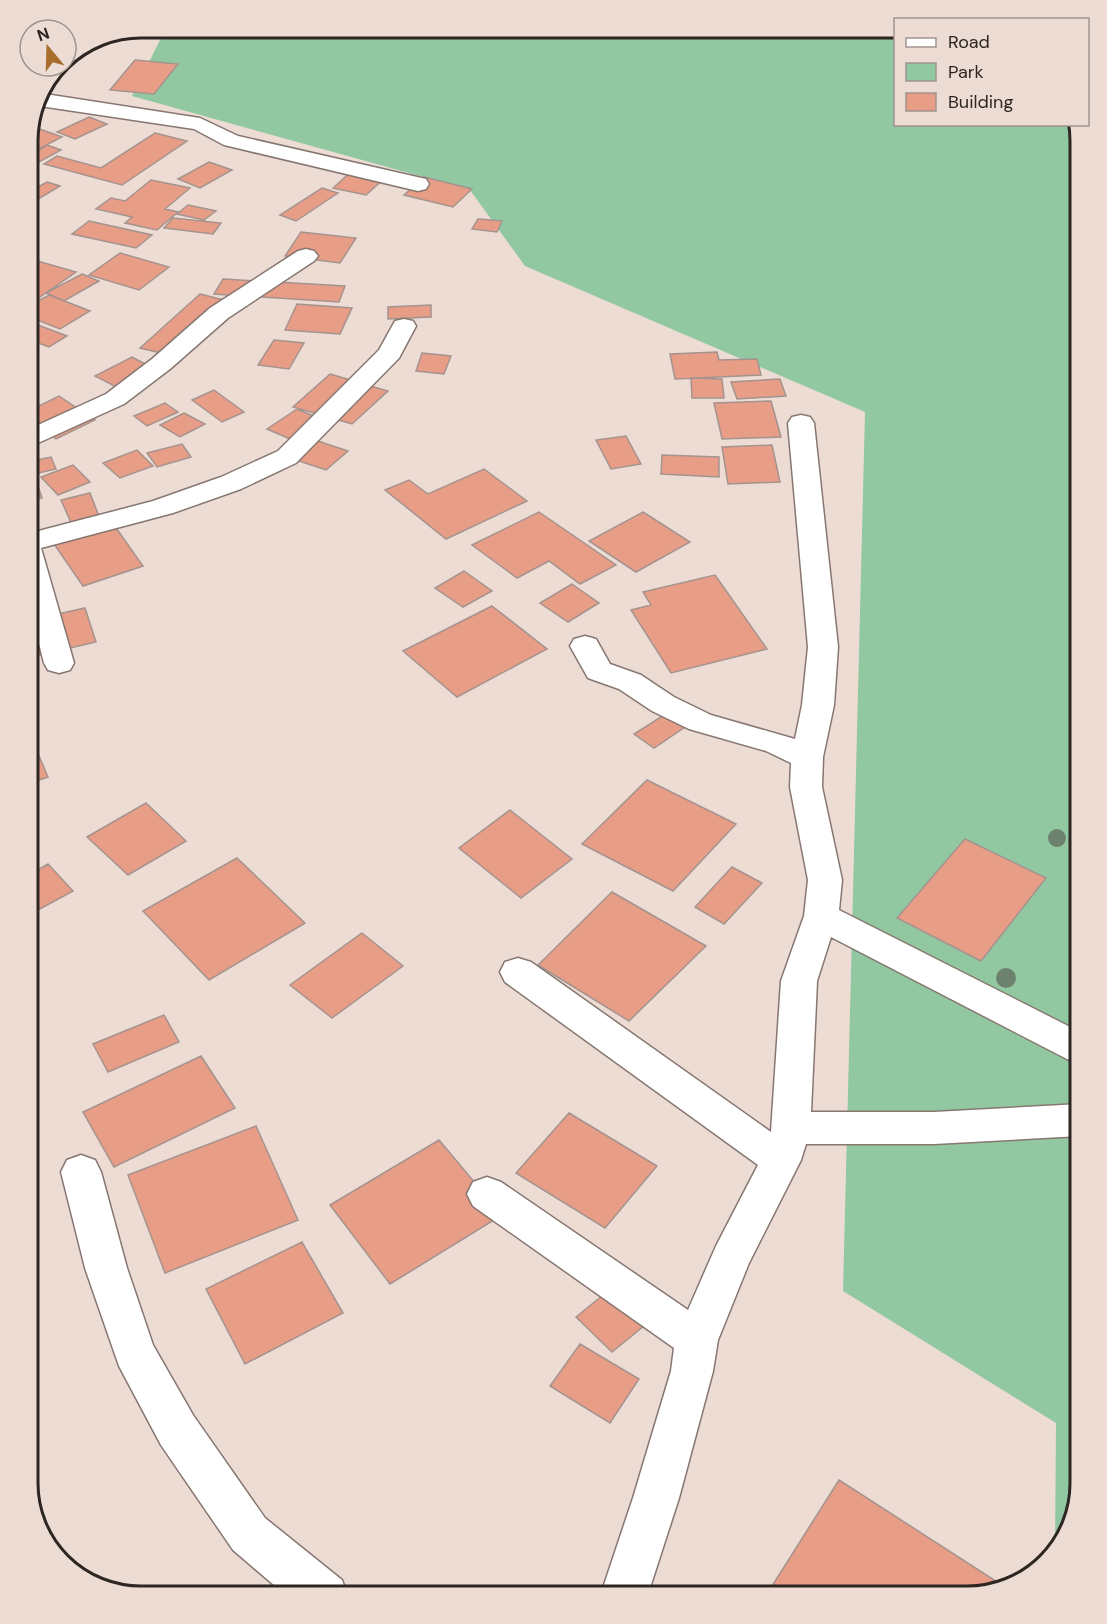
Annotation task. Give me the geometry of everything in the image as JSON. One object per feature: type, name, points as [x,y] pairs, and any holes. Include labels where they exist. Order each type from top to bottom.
[{"type":"street","points":[[46,101],[166,117],[200,124],[231,141],[418,184]]},
{"type":"street","points":[[38,435],[115,399],[161,364],[219,314],[306,256]]},
{"type":"street","points":[[38,542],[163,507],[231,483],[287,457],[390,353],[404,326]]},
{"type":"street","points":[[628,1586],[656,1498],[692,1371],[697,1340],[730,1259],[786,1144],[799,981],[821,916],[825,880],[806,787],[807,757],[818,705],[823,647],[801,423]]},
{"type":"street","points":[[38,583],[54,639],[58,663]]},
{"type":"street","points":[[585,646],[599,671],[630,682],[663,704],[700,722],[774,742],[807,757]]},
{"type":"street","points":[[821,916],[1070,1044]]},
{"type":"street","points":[[518,972],[786,1144],[924,1128],[1070,1121]]},
{"type":"street","points":[[81,1172],[106,1268],[134,1352],[177,1430],[249,1534],[312,1586]]},
{"type":"street","points":[[487,1194],[697,1340]]},
{"type":"green space","points":[[161,38],[894,38],[894,126],[1069,126],[1070,1483],[1066,1510],[1055,1536],[1056,1423],[843,1291],[865,412],[525,266],[470,190],[132,96]]},
{"type":"building","points":[[135,60],[178,64],[154,94],[110,90]]},
{"type":"building","points":[[89,117],[107,124],[75,139],[57,132]]},
{"type":"building","points":[[39,129],[62,137],[38,149]]},
{"type":"building","points":[[155,133],[187,141],[122,185],[44,164],[57,156],[101,168]]},
{"type":"building","points":[[47,145],[61,150],[39,162],[38,151]]},
{"type":"building","points":[[209,162],[232,170],[200,188],[178,179]]},
{"type":"building","points":[[353,170],[386,177],[366,195],[333,188]]},
{"type":"building","points":[[424,177],[472,189],[453,207],[404,195]]},
{"type":"building","points":[[151,180],[190,188],[165,209],[178,212],[157,230],[125,223],[132,217],[96,209],[111,198],[125,201]]},
{"type":"building","points":[[47,182],[60,186],[40,198],[38,197],[38,187]]},
{"type":"building","points":[[322,188],[338,193],[296,221],[280,215]]},
{"type":"building","points":[[188,205],[216,211],[204,220],[177,214]]},
{"type":"building","points":[[173,218],[221,223],[213,234],[164,228]]},
{"type":"building","points":[[478,219],[502,221],[497,232],[472,229]]},
{"type":"building","points":[[89,221],[152,235],[136,248],[72,234]]},
{"type":"building","points":[[301,232],[356,238],[340,263],[285,256]]},
{"type":"building","points":[[120,253],[169,267],[139,290],[89,275]]},
{"type":"building","points":[[38,261],[76,272],[38,298]]},
{"type":"building","points":[[82,274],[99,281],[64,301],[46,293]]},
{"type":"building","points":[[223,279],[345,286],[339,302],[214,294]]},
{"type":"building","points":[[200,294],[240,304],[182,358],[140,348]]},
{"type":"building","points":[[49,295],[90,311],[60,329],[38,320],[38,301]]},
{"type":"building","points":[[297,304],[352,308],[340,334],[285,330]]},
{"type":"building","points":[[431,305],[431,317],[388,319],[388,307]]},
{"type":"building","points":[[38,325],[67,336],[49,347],[38,343]]},
{"type":"building","points":[[274,340],[304,343],[289,369],[258,365]]},
{"type":"building","points":[[717,352],[719,360],[757,359],[761,375],[675,379],[670,354]]},
{"type":"building","points":[[422,353],[451,356],[444,374],[416,371]]},
{"type":"building","points":[[132,357],[162,373],[126,392],[95,376]]},
{"type":"building","points":[[330,374],[388,391],[352,424],[293,407]]},
{"type":"building","points":[[691,378],[722,379],[724,398],[692,398]]},
{"type":"building","points":[[780,379],[786,396],[737,399],[731,382]]},
{"type":"building","points":[[214,390],[244,412],[222,422],[192,400]]},
{"type":"building","points":[[59,396],[95,420],[56,439],[38,427],[38,406]]},
{"type":"building","points":[[771,401],[781,437],[722,439],[714,403]]},
{"type":"building","points":[[165,403],[178,412],[147,426],[134,416]]},
{"type":"building","points":[[297,409],[328,422],[297,442],[267,429]]},
{"type":"building","points":[[184,413],[205,424],[180,437],[160,425]]},
{"type":"building","points":[[626,436],[641,464],[611,469],[596,440]]},
{"type":"building","points":[[318,441],[348,451],[326,470],[296,460]]},
{"type":"building","points":[[182,444],[191,457],[157,467],[147,453]]},
{"type":"building","points":[[772,445],[780,482],[728,484],[722,447]]},
{"type":"building","points":[[137,450],[153,466],[120,478],[103,463]]},
{"type":"building","points":[[662,455],[719,457],[719,477],[661,474]]},
{"type":"building","points":[[51,457],[56,469],[38,473],[38,460]]},
{"type":"building","points":[[73,465],[90,482],[58,495],[41,477]]},
{"type":"building","points":[[484,469],[527,501],[446,539],[385,490],[409,480],[428,494]]},
{"type":"building","points":[[38,486],[42,498],[38,499]]},
{"type":"building","points":[[90,493],[100,519],[72,525],[61,500]]},
{"type":"building","points":[[539,512],[616,565],[580,584],[549,561],[517,578],[472,545]]},
{"type":"building","points":[[643,512],[690,542],[636,572],[589,541]]},
{"type":"building","points":[[114,525],[143,566],[83,586],[54,544]]},
{"type":"building","points":[[464,571],[492,591],[463,607],[435,588]]},
{"type":"building","points":[[715,575],[767,649],[671,673],[631,610],[651,605],[643,592]]},
{"type":"building","points":[[572,584],[599,603],[568,622],[540,603]]},
{"type":"building","points":[[492,606],[547,649],[457,697],[403,651]]},
{"type":"building","points":[[85,608],[96,642],[38,655],[38,619]]},
{"type":"building","points":[[669,712],[688,725],[654,748],[634,734]]},
{"type":"building","points":[[38,754],[48,777],[38,780]]},
{"type":"building","points":[[647,780],[736,824],[673,891],[582,844]]},
{"type":"building","points":[[146,803],[186,841],[128,875],[87,837]]},
{"type":"building","points":[[510,810],[572,859],[521,898],[459,848]]},
{"type":"building","points":[[965,839],[1046,878],[981,961],[897,918]]},
{"type":"building","points":[[237,858],[305,923],[209,980],[143,911]]},
{"type":"building","points":[[48,864],[73,891],[38,910],[38,870]]},
{"type":"building","points":[[732,867],[762,883],[724,924],[695,907]]},
{"type":"building","points":[[612,892],[706,946],[629,1021],[538,965]]},
{"type":"building","points":[[362,933],[403,966],[332,1018],[290,985]]},
{"type":"building","points":[[164,1015],[179,1042],[108,1072],[93,1044]]},
{"type":"building","points":[[201,1056],[235,1108],[114,1167],[83,1112]]},
{"type":"building","points":[[569,1113],[657,1166],[605,1228],[516,1173]]},
{"type":"building","points":[[256,1126],[298,1220],[165,1273],[128,1175]]},
{"type":"building","points":[[439,1140],[502,1215],[390,1284],[330,1205]]},
{"type":"building","points":[[302,1242],[343,1313],[245,1364],[206,1289]]},
{"type":"building","points":[[613,1287],[650,1321],[612,1352],[576,1317]]},
{"type":"building","points":[[580,1344],[639,1379],[610,1423],[550,1386]]},
{"type":"building","points":[[839,1480],[997,1582],[980,1586],[772,1586]]}]
